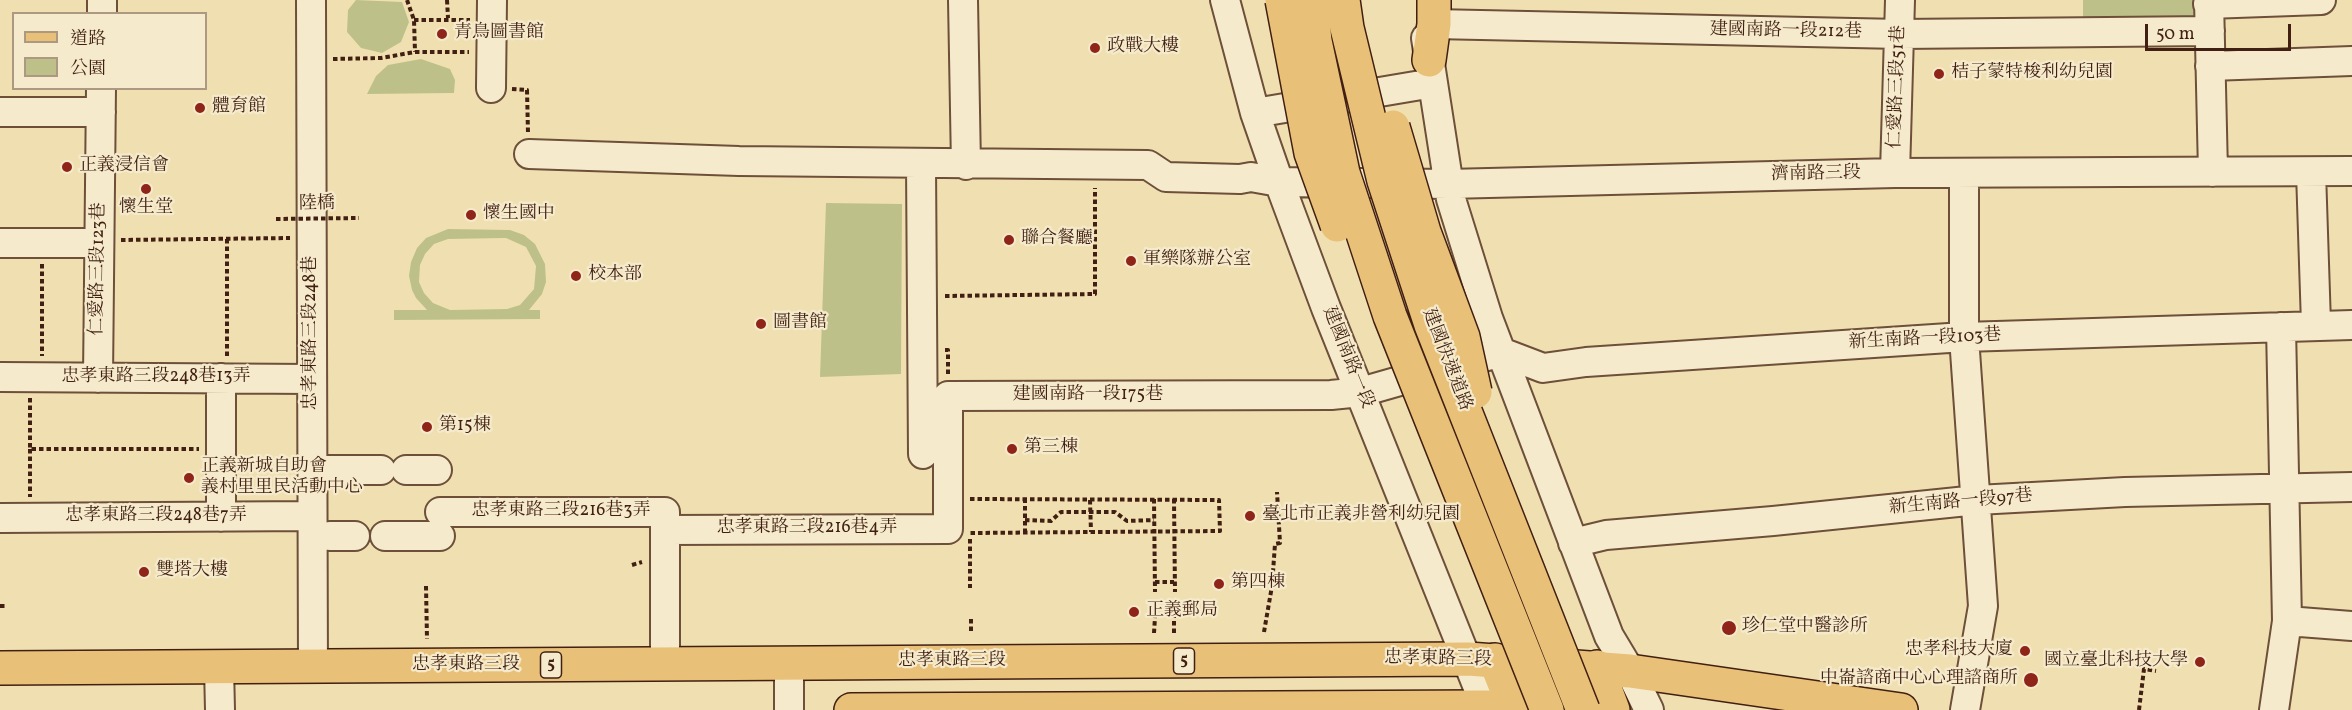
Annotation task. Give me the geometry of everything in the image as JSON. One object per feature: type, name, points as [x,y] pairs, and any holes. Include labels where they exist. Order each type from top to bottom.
[{"type":"main road","points":[[1282,0],[1311,153],[1354,271],[1414,375]]},
{"type":"main road","name":"建國快速道路","points":[[1311,0],[1315,41],[1343,173],[1390,316],[1547,710]]},
{"type":"main road","name":"建國快速道路","points":[[1343,0],[1347,28],[1384,181],[1431,325],[1495,482],[1583,710]]},
{"type":"main road","points":[[1364,0],[1389,115],[1424,232],[1463,337],[1495,482]]},
{"type":"main road","points":[[1429,8],[1431,71]]},
{"type":"main road","points":[[851,710],[1507,709],[1481,660]]},
{"type":"main road","name":"忠孝東路三段","points":[[0,668],[1481,660],[1597,667],[1900,710]]},
{"type":"main road","points":[[1597,667],[1613,710]]},
{"type":"street","name":"忠孝東路三段248巷","points":[[311,0],[312,470],[332,529],[313,667]]},
{"type":"street","points":[[963,0],[966,165]]},
{"type":"street","name":"建國南路一段","points":[[1225,0],[1255,113],[1279,182],[1361,392],[1481,660]]},
{"type":"street","name":"仁愛路三段51巷","points":[[1895,173],[1900,0]]},
{"type":"street","name":"建國南路一段212巷","points":[[1429,8],[1900,34],[2209,12],[2321,0]]},
{"type":"street","points":[[491,10],[491,88]]},
{"type":"street","points":[[2209,12],[2213,172]]},
{"type":"street","points":[[2210,66],[2352,61]]},
{"type":"street","points":[[1255,113],[1431,71],[1448,184],[1488,318],[1609,636],[1630,671],[1649,710]]},
{"type":"street","points":[[0,112],[101,100]]},
{"type":"street","name":"仁愛路三段123巷","points":[[98,378],[101,100]]},
{"type":"street","name":"濟南路三段","points":[[529,154],[966,165],[1148,165],[1167,177],[1240,179],[1251,177],[1279,182],[1448,184],[1895,173],[2352,171]]},
{"type":"street","points":[[921,164],[923,454]]},
{"type":"street","points":[[2311,172],[2316,324]]},
{"type":"street","points":[[1964,173],[1964,337],[1983,606],[1965,710]]},
{"type":"street","points":[[0,243],[99,243]]},
{"type":"street","name":"新生南路一段103巷","points":[[1501,352],[1543,368],[1586,362],[1964,337],[2316,324],[2352,325]]},
{"type":"street","points":[[2274,710],[2287,621],[2281,327]]},
{"type":"street","points":[[1361,392],[1501,352]]},
{"type":"street","name":"忠孝東路三段248巷13弄","points":[[0,377],[312,379]]},
{"type":"street","points":[[221,517],[224,378]]},
{"type":"street","name":"建國南路一段175巷","points":[[962,528],[962,503],[948,396],[1305,396],[1361,392]]},
{"type":"street","points":[[312,470],[438,470]]},
{"type":"street","name":"新生南路一段97巷","points":[[1573,543],[1606,535],[1977,500],[2125,492],[2352,487]]},
{"type":"street","name":"忠孝東路三段216巷3弄","points":[[385,536],[440,524],[665,512],[665,530]]},
{"type":"street","name":"忠孝東路三段248巷7弄","points":[[0,518],[221,517],[332,529]]},
{"type":"street","name":"忠孝東路三段216巷4弄","points":[[665,530],[962,528]]},
{"type":"street","points":[[665,530],[665,664]]},
{"type":"street","points":[[2287,621],[2352,626]]},
{"type":"street","points":[[789,664],[789,710]]},
{"type":"street","points":[[219,667],[219,710]]},
{"type":"path","points":[[407,0],[414,20],[415,52]]},
{"type":"path","points":[[447,0],[448,18]]},
{"type":"path","points":[[414,20],[448,18],[491,10]]},
{"type":"path","points":[[326,59],[381,58],[415,52],[491,52]]},
{"type":"path","points":[[491,88],[527,90],[529,154]]},
{"type":"path","points":[[923,296],[1095,294],[1094,165]]},
{"type":"path","name":"陸橋","points":[[276,219],[359,218]]},
{"type":"path","points":[[99,243],[124,239],[297,238]]},
{"type":"path","points":[[224,378],[227,239]]},
{"type":"path","points":[[30,517],[30,450],[36,378],[42,243]]},
{"type":"path","points":[[30,450],[221,449]]},
{"type":"path","points":[[1264,632],[1272,586],[1275,544],[1280,543],[1278,492]]},
{"type":"path","points":[[1154,499],[1155,592]]},
{"type":"path","points":[[1174,499],[1175,592]]},
{"type":"path","points":[[1025,500],[1025,533]]},
{"type":"path","points":[[962,503],[1025,500],[1219,500],[1220,531],[1025,533],[962,528],[970,588]]},
{"type":"path","points":[[1090,500],[1091,532]]},
{"type":"path","points":[[1025,520],[1051,521],[1061,512],[1115,512],[1127,521],[1155,520]]},
{"type":"path","points":[[1155,582],[1174,582]]},
{"type":"path","points":[[426,586],[427,639]]},
{"type":"path","points":[[0,606],[6,606]]},
{"type":"path","points":[[1154,633],[1155,617]]},
{"type":"path","points":[[1174,617],[1174,633]]},
{"type":"path","points":[[971,619],[971,634]]},
{"type":"path","points":[[2139,710],[2144,669],[2156,670]]},
{"type":"green space","points":[[356,0],[402,2],[409,22],[401,42],[382,53],[361,48],[347,32],[348,10]]},
{"type":"green space","points":[[2083,0],[2202,0],[2202,20],[2083,23]]},
{"type":"green space","points":[[421,59],[450,69],[455,80],[454,93],[367,94],[376,76],[388,65]]},
{"type":"green space","points":[[826,203],[902,204],[901,374],[820,377]]},
{"type":"green space","points":[[448,229],[510,230],[524,235],[535,244],[545,264],[546,282],[542,294],[529,310],[540,310],[540,319],[394,320],[394,310],[427,310],[416,298],[409,276],[411,262],[417,248],[426,238]],"holes":[[[506,238],[526,247],[536,266],[534,289],[520,305],[507,309],[450,310],[433,303],[424,293],[419,282],[420,265],[425,254],[434,244],[448,239]]]},
{"type":"place","name":"青鳥圖書館","points":[[442,34]]},
{"type":"place","name":"政戰大樓","points":[[1095,48]]},
{"type":"place","name":"桔子蒙特梭利幼兒園","points":[[1939,74]]},
{"type":"place","name":"體育館","points":[[200,108]]},
{"type":"place","name":"正義浸信會","points":[[67,167]]},
{"type":"place","name":"懷生堂","points":[[146,189]]},
{"type":"place","name":"懷生國中","points":[[471,215]]},
{"type":"place","name":"聯合餐廳","points":[[1009,240]]},
{"type":"place","name":"軍樂隊辦公室","points":[[1131,261]]},
{"type":"place","name":"校本部","points":[[576,276]]},
{"type":"place","name":"圖書館","points":[[761,324]]},
{"type":"place","name":"第15棟","points":[[427,427]]},
{"type":"place","name":"第三棟","points":[[1012,449]]},
{"type":"place","name":"正義新城自助會 義村里里民活動中心","points":[[189,478]]},
{"type":"place","name":"臺北市正義非營利幼兒園","points":[[1250,516]]},
{"type":"place","name":"雙塔大樓","points":[[144,572]]},
{"type":"place","name":"第四棟","points":[[1219,584]]},
{"type":"place","name":"正義郵局","points":[[1134,612]]},
{"type":"place","name":"珍仁堂中醫診所","points":[[1729,628]]},
{"type":"place","name":"忠孝科技大廈","points":[[2025,651]]},
{"type":"place","name":"國立臺北科技大學","points":[[2200,662]]},
{"type":"place","name":"中崙諮商中心心理諮商所","points":[[2031,680]]}]
